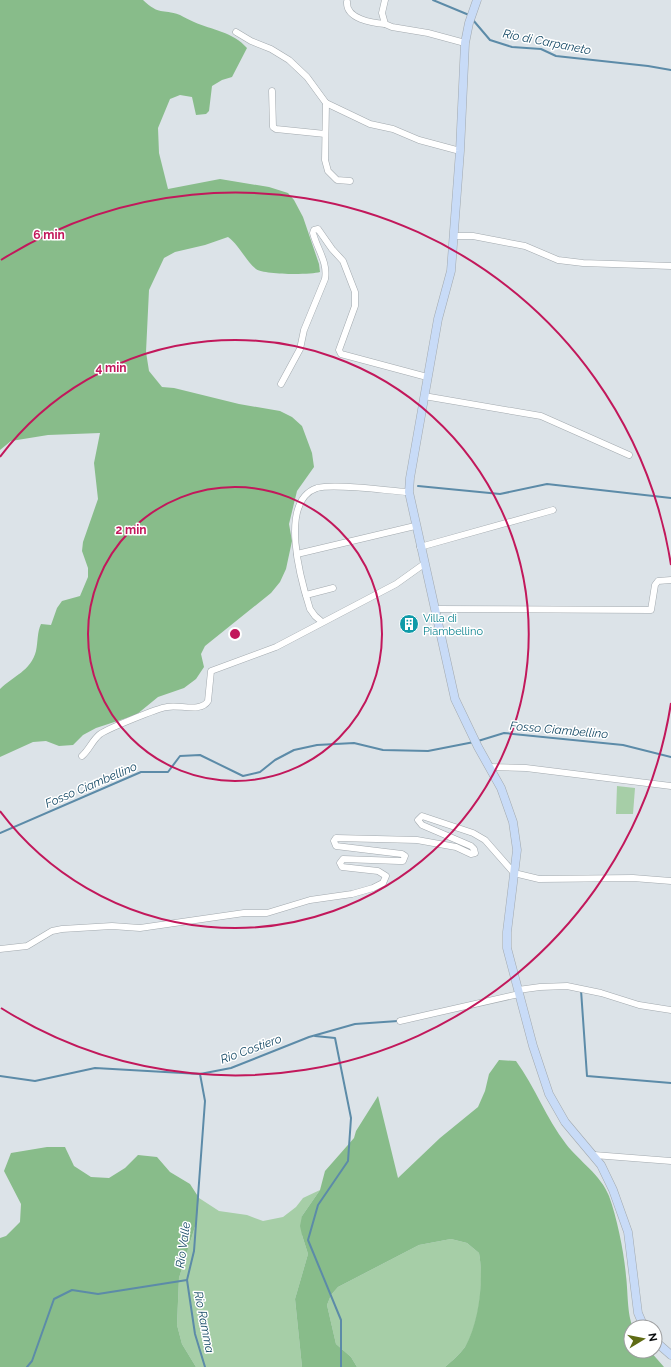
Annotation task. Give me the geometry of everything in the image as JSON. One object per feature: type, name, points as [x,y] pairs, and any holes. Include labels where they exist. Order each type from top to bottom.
[{"type":"main road","points":[[477,0],[469,22],[465,43],[455,236],[451,271],[438,319],[427,376],[409,492],[415,526],[455,700],[475,742],[501,788],[513,822],[517,850],[506,932],[508,948],[538,1063],[554,1105],[565,1122],[601,1165],[614,1190],[628,1232],[638,1314],[640,1319]]},
{"type":"main road","points":[[663,1348],[671,1355]]},
{"type":"street","points":[[385,0],[382,13],[385,24]]},
{"type":"street","points":[[347,2],[347,7],[352,15],[372,23],[385,24],[392,27],[449,37],[465,43]]},
{"type":"street","points":[[236,32],[251,41],[271,49],[289,60],[307,77],[326,103],[370,124],[393,129],[419,140],[460,151]]},
{"type":"street","points":[[272,91],[273,126],[276,129],[325,134]]},
{"type":"street","points":[[326,103],[326,168],[337,180],[350,181]]},
{"type":"street","points":[[281,384],[300,349],[304,330],[325,280],[325,264],[313,233],[314,230],[318,229],[332,249],[343,261],[355,292],[355,306],[341,345],[340,354],[427,376]]},
{"type":"street","points":[[455,236],[473,236],[525,246],[558,260],[583,264],[671,266]]},
{"type":"street","points":[[424,396],[542,416],[629,455]]},
{"type":"street","points":[[322,622],[310,609],[297,554],[294,530],[300,504],[306,493],[323,487],[409,492]]},
{"type":"street","points":[[420,547],[554,510]]},
{"type":"street","points":[[297,554],[415,526]]},
{"type":"street","points":[[82,756],[87,752],[91,743],[100,734],[132,720],[167,707],[200,706],[206,704],[208,701],[211,671],[276,647],[396,584],[424,564]]},
{"type":"street","points":[[435,609],[651,610],[655,585],[658,581],[671,580]]},
{"type":"street","points":[[306,595],[333,588]]},
{"type":"street","points":[[489,767],[526,768],[671,786]]},
{"type":"street","points":[[0,949],[27,946],[52,931],[62,929],[112,926],[140,928],[244,913],[267,913],[310,900],[352,894],[373,888],[383,883],[386,876],[378,871],[342,867],[340,863],[343,859],[403,861],[405,856],[402,854],[336,846],[334,841],[336,838],[417,840],[456,847],[471,854],[475,853],[472,846],[422,826],[418,820],[422,816],[473,833],[485,840],[514,873],[539,879],[633,878],[671,881]]},
{"type":"street","points":[[400,1021],[540,987],[567,986],[639,1005],[671,1010]]},
{"type":"street","points":[[594,1156],[671,1161]]},
{"type":"green space","points":[[0,0],[143,0],[157,10],[180,15],[229,35],[247,48],[232,77],[222,80],[212,86],[209,111],[206,114],[196,115],[192,97],[180,95],[170,99],[158,128],[159,153],[168,189],[220,179],[269,187],[288,193],[294,200],[303,217],[319,264],[320,272],[307,274],[287,274],[261,271],[252,265],[228,237],[205,245],[175,252],[164,258],[149,290],[146,352],[149,371],[162,387],[174,388],[239,404],[280,411],[292,417],[302,426],[312,453],[314,467],[297,491],[289,524],[292,541],[286,569],[280,582],[271,593],[205,646],[201,654],[204,667],[196,679],[184,688],[158,697],[136,715],[96,728],[83,735],[73,745],[59,746],[46,741],[33,742],[0,757],[0,689],[30,664],[36,651],[41,624],[51,625],[57,608],[62,601],[80,596],[88,577],[88,568],[82,551],[83,542],[98,499],[94,463],[100,433],[48,435],[11,441],[0,450]]},
{"type":"green space","points":[[617,786],[635,788],[633,814],[616,814]]},
{"type":"green space","points":[[499,1060],[516,1061],[566,1144],[601,1181],[609,1196],[615,1214],[624,1256],[631,1319],[623,1319],[623,1359],[657,1359],[664,1367],[445,1367],[463,1350],[470,1337],[477,1314],[481,1276],[479,1253],[467,1243],[451,1239],[419,1245],[338,1287],[331,1295],[327,1305],[336,1344],[351,1357],[357,1367],[302,1367],[295,1299],[308,1254],[300,1226],[302,1216],[320,1190],[325,1171],[354,1138],[356,1131],[378,1096],[398,1178],[440,1138],[478,1107],[485,1091],[489,1074]]},
{"type":"green space","points":[[47,1147],[65,1147],[74,1166],[91,1177],[109,1178],[125,1168],[138,1155],[157,1157],[170,1172],[190,1184],[199,1198],[197,1220],[179,1278],[177,1325],[182,1344],[196,1367],[0,1367],[0,1238],[6,1236],[20,1222],[21,1204],[4,1171],[11,1153]]},
{"type":"green space","points":[[320,1190],[302,1216],[302,1235],[308,1254],[295,1299],[302,1367],[196,1367],[182,1344],[177,1325],[179,1278],[197,1220],[199,1198],[219,1211],[247,1215],[263,1221],[283,1217],[296,1207],[303,1198]]},
{"type":"green space","points":[[451,1239],[467,1243],[479,1253],[481,1276],[480,1301],[474,1326],[465,1347],[445,1367],[357,1367],[351,1357],[336,1344],[327,1305],[331,1295],[338,1287],[419,1245]]},
{"type":"waterway","name":"Rio di Carpaneto","points":[[433,0],[469,15]]},
{"type":"waterway","name":"Rio di Carpaneto","points":[[473,20],[490,40],[512,47],[541,49],[556,56],[671,70]]},
{"type":"waterway","points":[[418,486],[500,494],[547,484],[671,498]]},
{"type":"waterway","name":"Fosso Ciambellino","points":[[478,741],[504,733],[623,745],[671,757]]},
{"type":"waterway","name":"Fosso Ciambellino","points":[[0,833],[141,772],[168,772],[180,756],[200,755],[243,776],[260,772],[275,760],[294,750],[317,745],[354,743],[383,750],[428,751],[474,742]]},
{"type":"waterway","points":[[581,990],[587,1076],[671,1083]]},
{"type":"waterway","name":"Rio Costiero","points":[[0,1076],[35,1081],[95,1068],[200,1074],[231,1068],[309,1037],[355,1024],[398,1021]]},
{"type":"waterway","points":[[315,1036],[335,1038],[351,1118],[348,1161],[318,1205],[308,1240],[341,1320],[341,1367]]},
{"type":"waterway","name":"Rio Valle","points":[[200,1074],[205,1101],[194,1251],[187,1280],[195,1334],[205,1367]]},
{"type":"waterway","name":"Rio Valle","points":[[27,1367],[32,1361],[54,1299],[72,1290],[98,1294],[187,1280]]},
{"type":"place","name":"Villa di Piambellino","points":[[409,624]]},
{"type":"water label","name":"Rio Ramma","points":[[204,1322]]}]
